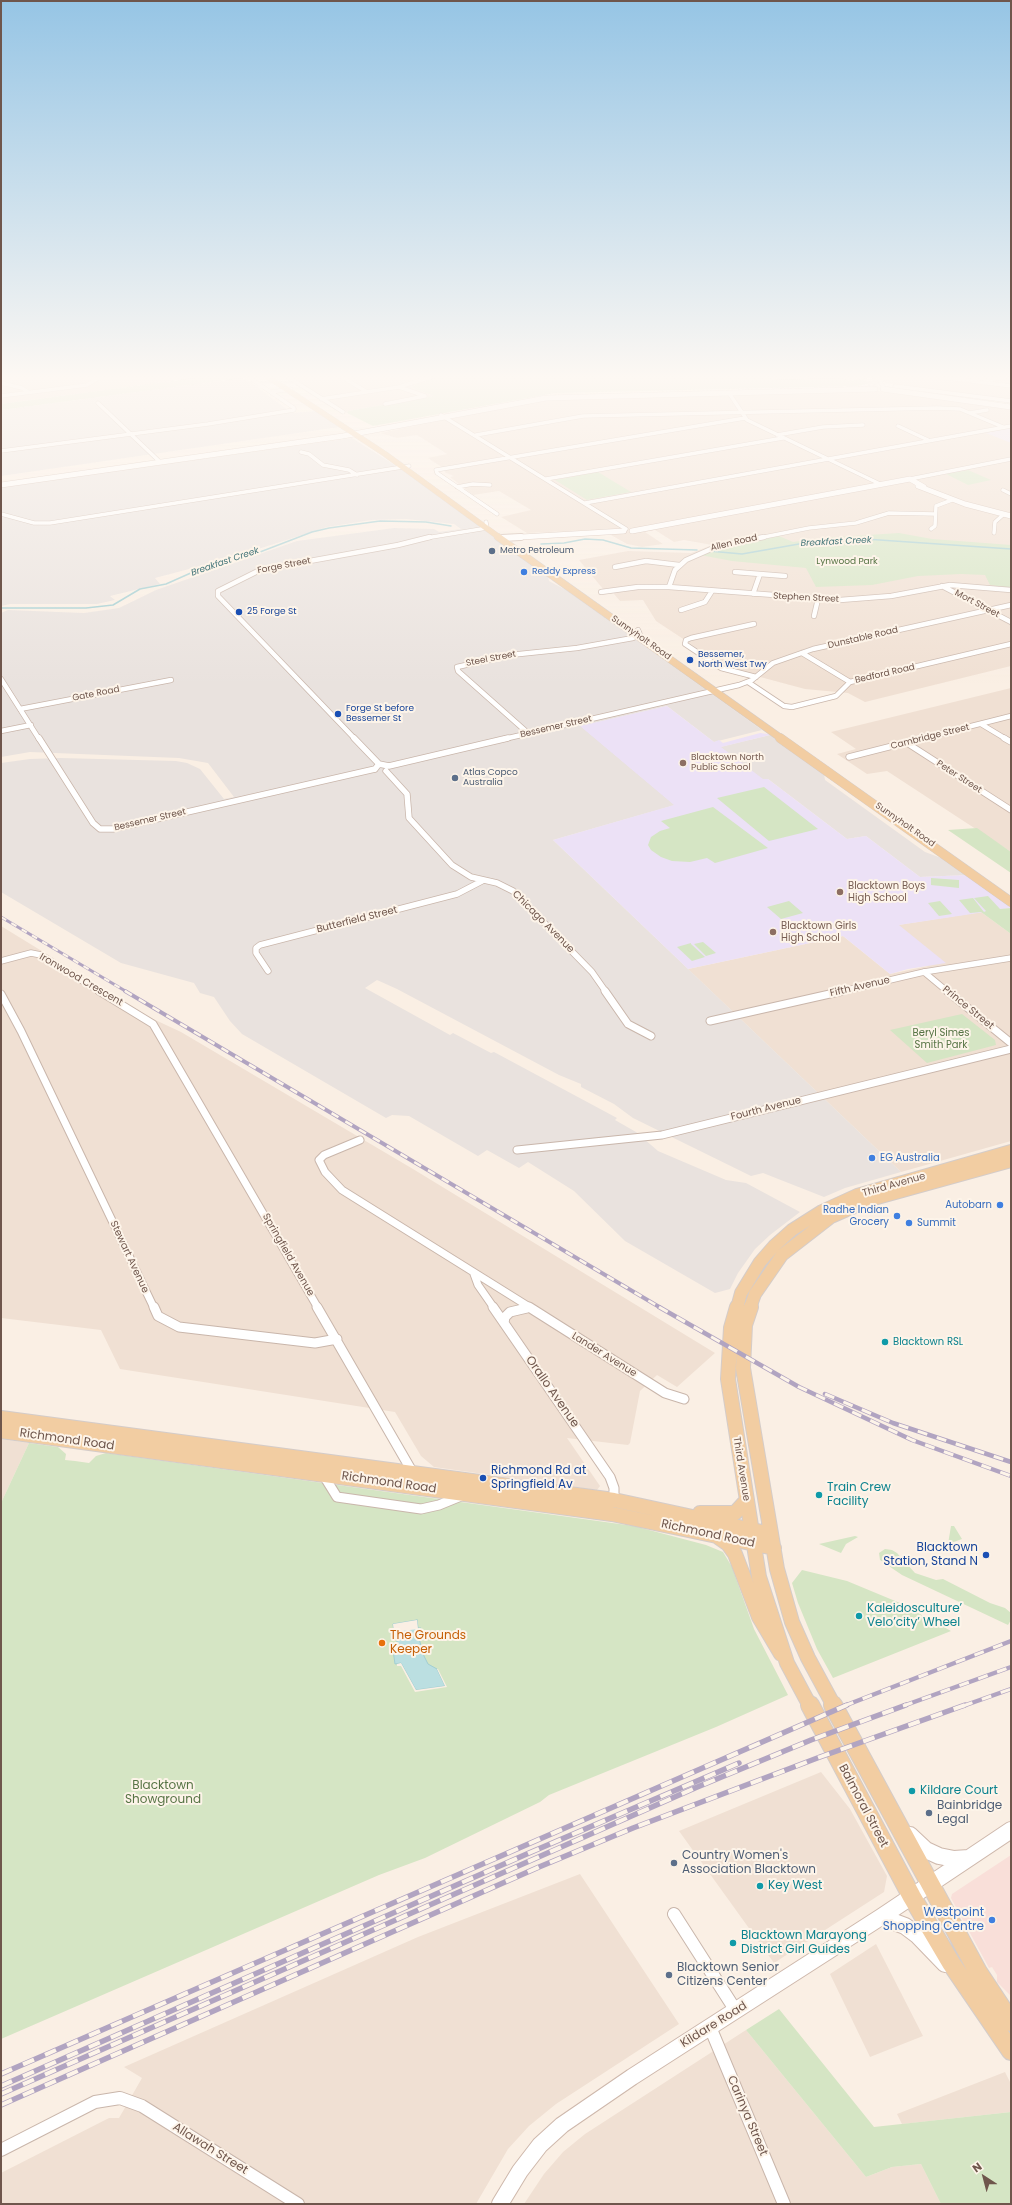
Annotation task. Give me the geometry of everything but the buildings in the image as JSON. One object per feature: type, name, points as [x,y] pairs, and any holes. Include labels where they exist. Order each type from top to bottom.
[{"type":"main road","points":[[1,482],[16,480]]},
{"type":"main road","points":[[1,485],[33,480]]},
{"type":"main road","name":"Sunnyholt Road","points":[[424,480],[486,525],[501,538],[636,633],[1011,892]]},
{"type":"main road","points":[[501,538],[627,530],[902,480]]},
{"type":"main road","points":[[909,480],[952,500],[1011,516]]},
{"type":"main road","name":"Sunnyholt Road","points":[[486,525],[510,538],[636,633]]},
{"type":"main road","name":"Sunnyholt Road","points":[[720,690],[1011,902]]},
{"type":"main road","name":"Third Avenue","points":[[752,1536],[728,1379],[728,1364],[734,1314],[741,1293],[760,1262],[774,1246],[792,1230],[833,1205],[878,1188],[1011,1151]]},
{"type":"main road","name":"Third Avenue","points":[[773,1541],[743,1368],[745,1325],[755,1294],[763,1280],[791,1246],[819,1224],[843,1211],[882,1196],[1011,1161]]},
{"type":"main road","name":"Richmond Road","points":[[1,1418],[412,1480],[613,1507],[718,1536],[752,1536]]},
{"type":"main road","name":"Richmond Road","points":[[1,1431],[323,1474],[412,1480],[466,1494],[670,1512],[773,1541]]},
{"type":"main road","points":[[670,1512],[728,1514],[740,1509],[746,1501]]},
{"type":"main road","points":[[718,1536],[734,1552],[759,1617],[772,1643],[787,1663]]},
{"type":"main road","name":"Balmoral Street","points":[[752,1536],[759,1577],[787,1663],[912,1897],[961,1979],[1011,2051]]},
{"type":"main road","name":"Balmoral Street","points":[[773,1541],[786,1603],[792,1622],[808,1658],[893,1818],[978,1972],[1011,2022]]},
{"type":"main road","points":[[893,1818],[920,1845],[932,1853],[954,1859],[970,1858]]},
{"type":"main road","name":"Kildare Road","points":[[500,2204],[520,2171],[540,2145],[562,2126],[632,2077],[912,1897],[929,1884],[1011,1830]]},
{"type":"main road","points":[[881,1917],[905,1926],[917,1935],[961,1979]]},
{"type":"street","points":[[1,514],[34,523],[50,523],[326,480]]},
{"type":"street","points":[[447,480],[497,514]]},
{"type":"street","points":[[547,480],[627,530]]},
{"type":"street","points":[[585,503],[712,480]]},
{"type":"street","points":[[871,480],[880,484]]},
{"type":"street","points":[[457,487],[473,484],[490,485]]},
{"type":"street","points":[[1011,488],[1003,490],[1011,494]]},
{"type":"street","points":[[931,529],[935,526],[936,505],[952,500]]},
{"type":"street","name":"Allen Road","points":[[669,587],[680,565],[698,552],[723,545],[809,528],[856,523],[893,513],[935,514]]},
{"type":"street","points":[[994,533],[995,522],[1004,514]]},
{"type":"street","name":"Forge Street","points":[[377,767],[218,596],[218,591],[248,575],[262,570],[395,546],[486,525]]},
{"type":"street","points":[[615,567],[646,561],[680,565]]},
{"type":"street","points":[[735,572],[785,576]]},
{"type":"street","points":[[753,594],[760,574]]},
{"type":"street","name":"Stephen Street","points":[[601,592],[638,587],[669,587],[818,599],[877,597],[942,586],[967,585],[1011,590]]},
{"type":"street","name":"Mort Street","points":[[942,586],[1011,622]]},
{"type":"street","points":[[681,610],[705,602],[710,597],[712,591]]},
{"type":"street","points":[[814,616],[818,599]]},
{"type":"street","name":"Dunstable Road","points":[[720,690],[748,682],[773,663],[802,653],[1011,605]]},
{"type":"street","points":[[754,624],[691,638],[686,640],[685,644],[721,668],[756,677]]},
{"type":"street","name":"Steel Street","points":[[529,734],[458,671],[457,667],[510,655],[581,648],[623,639],[636,633]]},
{"type":"street","name":"Steel Street","points":[[623,639],[636,633]]},
{"type":"street","name":"Bedford Road","points":[[748,682],[776,701],[789,707],[836,696],[850,682],[1011,644]]},
{"type":"street","points":[[802,653],[850,682]]},
{"type":"street","name":"Bessemer Street","points":[[1,679],[94,825],[104,829],[113,829],[377,767]]},
{"type":"street","name":"Gate Road","points":[[20,709],[171,680]]},
{"type":"street","name":"Bessemer Street","points":[[387,768],[720,690]]},
{"type":"street","name":"Cambridge Street","points":[[849,757],[1011,716]]},
{"type":"street","points":[[981,724],[1011,742]]},
{"type":"street","points":[[1,731],[31,725]]},
{"type":"street","name":"Peter Street","points":[[907,743],[1011,810]]},
{"type":"street","points":[[377,767],[387,768]]},
{"type":"street","name":"Chicago Avenue","points":[[387,768],[407,794],[406,811],[410,820],[456,868],[482,881],[503,886],[517,895],[592,972],[628,1024],[650,1036]]},
{"type":"street","name":"Butterfield Street","points":[[268,971],[256,953],[256,948],[260,945],[457,894],[482,881]]},
{"type":"street","name":"Ironwood Crescent","points":[[1,961],[31,953],[41,955],[148,1019],[154,1026]]},
{"type":"street","name":"Fifth Avenue","points":[[710,1021],[924,972],[1011,958]]},
{"type":"street","name":"Prince Street","points":[[924,972],[1011,1043]]},
{"type":"street","name":"Stewart Avenue","points":[[1,994],[21,1031],[158,1316],[170,1324],[179,1326],[259,1337],[315,1343],[337,1339]]},
{"type":"street","name":"Springfield Avenue","points":[[154,1026],[337,1339],[412,1480]]},
{"type":"street","name":"Fourth Avenue","points":[[517,1150],[662,1135],[1011,1049]]},
{"type":"street","name":"Lander Avenue","points":[[360,1140],[320,1158],[321,1166],[338,1186],[379,1215],[665,1393],[684,1399]]},
{"type":"street","name":"Orallo Avenue","points":[[474,1274],[478,1285],[610,1477],[614,1488],[613,1507]]},
{"type":"street","points":[[504,1323],[505,1317],[510,1312],[527,1308]]},
{"type":"street","points":[[323,1474],[337,1497],[421,1509],[439,1505],[466,1494]]},
{"type":"street","points":[[674,1914],[736,2011]]},
{"type":"street","name":"Carinya Street","points":[[710,2028],[784,2204]]},
{"type":"street","name":"Allawah Street","points":[[1,2150],[95,2102],[120,2098],[142,2106],[298,2204]]},
{"type":"shaded area","points":[[52,480],[416,480],[535,567],[548,577],[549,581],[566,590],[762,730],[714,742],[667,706],[581,726],[675,805],[553,840],[901,1172],[845,1188],[824,1197],[763,1173],[751,1176],[633,1118],[614,1104],[581,1087],[581,1084],[559,1075],[397,989],[377,980],[365,988],[450,1035],[453,1033],[491,1053],[494,1052],[617,1118],[615,1120],[636,1132],[658,1151],[726,1180],[746,1183],[800,1212],[770,1235],[755,1249],[738,1273],[730,1289],[715,1293],[625,1241],[574,1191],[528,1162],[519,1168],[487,1150],[478,1156],[409,1116],[392,1115],[386,1118],[242,1034],[230,1021],[214,997],[200,993],[194,983],[121,963],[1,892],[1,763],[30,759],[60,758],[176,761],[187,763],[200,769],[224,799],[234,797],[208,763],[179,758],[30,752],[1,757],[1,613],[8,610],[84,613],[119,608],[156,590],[297,541],[394,528],[434,529],[439,532],[461,529],[454,524],[406,519],[371,520],[327,527],[227,559],[155,578],[160,584],[110,596],[115,600],[97,604],[10,604],[1,606],[1,487]]},
{"type":"shaded area","points":[[454,480],[1011,480],[1011,666],[865,702],[848,693],[805,689],[749,674],[718,662],[656,621],[643,600],[620,601],[614,594],[615,592],[613,588],[603,589],[579,560],[628,551],[691,553],[712,545],[684,540],[674,542],[655,530],[645,532],[663,544],[642,547],[627,544],[611,535],[613,529],[527,533],[501,517],[531,510],[499,491],[473,495]]},
{"type":"shaded area","points":[[1011,688],[1011,852],[887,771],[867,774],[837,754],[856,749],[831,732]]},
{"type":"shaded area","points":[[667,706],[714,742],[719,740],[723,743],[760,733],[770,735],[721,747],[763,779],[768,779],[847,839],[866,836],[920,877],[968,875],[1011,908],[899,925],[946,963],[908,969],[890,974],[843,936],[688,969],[553,840],[674,805],[580,726]]},
{"type":"shaded area","points":[[770,735],[824,774],[825,780],[925,852],[944,859],[968,875],[920,877],[866,836],[847,839],[768,779],[763,780],[720,747]]},
{"type":"shaded area","points":[[981,912],[1011,934],[1011,1141],[901,1172],[688,969],[843,936],[890,974],[928,966],[898,925]]},
{"type":"shaded area","points":[[1,926],[151,1018],[181,1032],[413,1169],[715,1353],[677,1387],[657,1375],[640,1391],[630,1443],[628,1445],[567,1438],[600,1486],[597,1490],[434,1467],[421,1456],[395,1412],[120,1369],[101,1330],[1,1318]]},
{"type":"shaded area","points":[[1,1439],[29,1443],[1,1503]]},
{"type":"shaded area","points":[[821,1772],[850,1809],[887,1876],[884,1892],[774,1963],[679,1831]]},
{"type":"shaded area","name":"Westpoint Shopping Centre","points":[[1011,1855],[1011,1996],[997,1982],[997,1975],[992,1967],[989,1968],[951,1898],[952,1894]]},
{"type":"shaded area","points":[[580,1874],[679,2024],[556,2104],[529,2126],[508,2149],[476,2204],[1,2204],[1,2173],[109,2118],[119,2118],[142,2078],[124,2067],[418,1937]]},
{"type":"shaded area","points":[[876,1944],[923,2036],[870,2057],[830,1974]]},
{"type":"shaded area","points":[[746,2030],[866,2177],[892,2167],[921,2164],[941,2204],[524,2204],[544,2174],[563,2152],[585,2134]]},
{"type":"shaded area","points":[[1005,2072],[1011,2084],[1011,2112],[902,2124],[897,2114]]},
{"type":"green space","points":[[555,480],[611,480],[631,492],[587,500]]},
{"type":"green space","points":[[958,480],[991,480],[968,485]]},
{"type":"green space","name":"Lynwood Park","points":[[899,533],[932,539],[1011,545],[1011,588],[990,585],[985,575],[961,574],[918,576],[872,585],[816,587],[806,568],[732,561],[700,555],[725,547],[779,536],[793,542],[822,538]]},
{"type":"green space","points":[[764,787],[818,829],[769,841],[717,798]]},
{"type":"green space","points":[[713,807],[768,848],[715,863],[707,858],[690,862],[672,861],[661,857],[651,850],[648,845],[651,837],[660,831],[670,828],[661,821]]},
{"type":"green space","points":[[977,828],[1011,852],[1011,873],[948,830]]},
{"type":"green space","points":[[931,878],[959,880],[959,888],[931,885]]},
{"type":"green space","points":[[988,896],[1000,909],[1011,908],[1011,934],[981,912],[970,913],[959,900],[973,898],[984,912],[986,911],[974,898]]},
{"type":"green space","points":[[789,901],[803,913],[781,919],[767,907]]},
{"type":"green space","points":[[940,901],[952,914],[939,916],[928,903]]},
{"type":"green space","points":[[703,942],[716,953],[706,956],[694,944]]},
{"type":"green space","points":[[691,943],[705,957],[692,961],[677,947]]},
{"type":"green space","name":"Beryl Simes Smith Park","points":[[962,1014],[995,1040],[996,1045],[927,1063],[890,1030]]},
{"type":"green space","name":"Blacktown Showground","points":[[29,1443],[58,1447],[66,1454],[65,1460],[89,1463],[96,1456],[106,1453],[634,1526],[706,1545],[723,1552],[732,1567],[754,1629],[788,1695],[716,1727],[549,1795],[540,1802],[425,1858],[379,1875],[1,2039],[1,1503]]},
{"type":"green space","points":[[951,1526],[954,1526],[962,1539],[948,1544]]},
{"type":"green space","points":[[855,1536],[858,1537],[846,1544],[841,1553],[819,1544]]},
{"type":"green space","points":[[885,1549],[892,1550],[897,1553],[915,1573],[936,1580],[943,1579],[990,1603],[1005,1608],[1011,1613],[1011,1620],[1008,1625],[902,1575],[880,1560],[879,1553]]},
{"type":"green space","points":[[802,1570],[847,1581],[900,1603],[951,1631],[833,1678],[817,1649],[798,1603],[792,1583]]},
{"type":"green space","points":[[779,2009],[874,2127],[1011,2112],[1011,2204],[941,2204],[921,2164],[892,2167],[866,2177],[746,2030]]},
{"type":"water","points":[[417,1620],[418,1628],[421,1628],[418,1635],[424,1656],[428,1664],[437,1669],[445,1686],[416,1690],[401,1663],[395,1664],[393,1650],[398,1649],[396,1634],[391,1634],[394,1632],[393,1624]]},
{"type":"pier","points":[[417,1620],[418,1629],[394,1632],[393,1624]]},
{"type":"pier","points":[[401,1663],[416,1690],[445,1686],[437,1669],[447,1687],[415,1692],[401,1666],[397,1666],[397,1664]]},
{"type":"waterway","name":"Breakfast Creek","points":[[1,608],[86,608],[113,605],[140,589],[166,584],[193,572],[260,552],[312,532],[329,528],[380,521],[426,522],[451,526]]},
{"type":"waterway","name":"Breakfast Creek","points":[[541,544],[564,543],[585,539],[603,540],[631,548],[697,550]]},
{"type":"waterway","name":"Breakfast Creek","points":[[709,551],[742,554],[799,544],[865,539],[1011,549]]},
{"type":"railway","points":[[1,917],[127,992]]},
{"type":"railway","points":[[125,991],[661,1308]]},
{"type":"railway","points":[[659,1307],[799,1387],[912,1440],[1011,1476]]},
{"type":"railway","points":[[825,1394],[893,1423],[1011,1462]]},
{"type":"railway","points":[[844,1706],[1011,1641]]},
{"type":"railway","points":[[903,1706],[1011,1667]]},
{"type":"railway","points":[[963,1706],[1011,1689]]},
{"type":"railway","points":[[1,2074],[847,1705]]},
{"type":"railway","points":[[1,2094],[695,1788],[811,1740],[906,1705]]},
{"type":"railway","points":[[1,2105],[539,1867],[633,1828],[820,1757],[965,1705]]},
{"type":"railway","points":[[1,2086],[529,1853],[739,1763]]},
{"type":"place","name":"Metro Petroleum","points":[[492,551]]},
{"type":"place","name":"Reddy Express","points":[[524,572]]},
{"type":"place","name":"25 Forge St","points":[[239,612]]},
{"type":"place","name":"Bessemer, North West Twy","points":[[690,660]]},
{"type":"place","name":"Forge St before Bessemer St","points":[[338,714]]},
{"type":"place","name":"Blacktown North Public School","points":[[683,763]]},
{"type":"place","name":"Atlas Copco Australia","points":[[455,778]]},
{"type":"place","name":"Blacktown Boys High School","points":[[840,892]]},
{"type":"place","name":"Blacktown Girls High School","points":[[773,932]]},
{"type":"place","name":"EG Australia","points":[[872,1158]]},
{"type":"place","name":"Autobarn","points":[[1000,1205]]},
{"type":"place","name":"Radhe Indian Grocery","points":[[897,1216]]},
{"type":"place","name":"Summit","points":[[909,1223]]},
{"type":"place","name":"Blacktown RSL","points":[[885,1342]]},
{"type":"place","name":"Richmond Rd at Springfield Av","points":[[483,1478]]},
{"type":"place","name":"Train Crew Facility","points":[[819,1495]]},
{"type":"place","name":"Blacktown Station, Stand N","points":[[986,1555]]},
{"type":"place","name":"Kaleidosculture’ Velo’city’ Wheel","points":[[859,1616]]},
{"type":"place","name":"The Grounds Keeper","points":[[382,1643]]},
{"type":"place","name":"Kildare Court","points":[[912,1791]]},
{"type":"place","name":"Bainbridge Legal","points":[[929,1813]]},
{"type":"place","name":"Country Women's Association Blacktown","points":[[674,1863]]},
{"type":"place","name":"Key West","points":[[760,1886]]},
{"type":"place","name":"Westpoint Shopping Centre","points":[[992,1920]]},
{"type":"place","name":"Blacktown Marayong District Girl Guides","points":[[733,1943]]},
{"type":"place","name":"Blacktown Senior Citizens Center","points":[[669,1975]]}]
